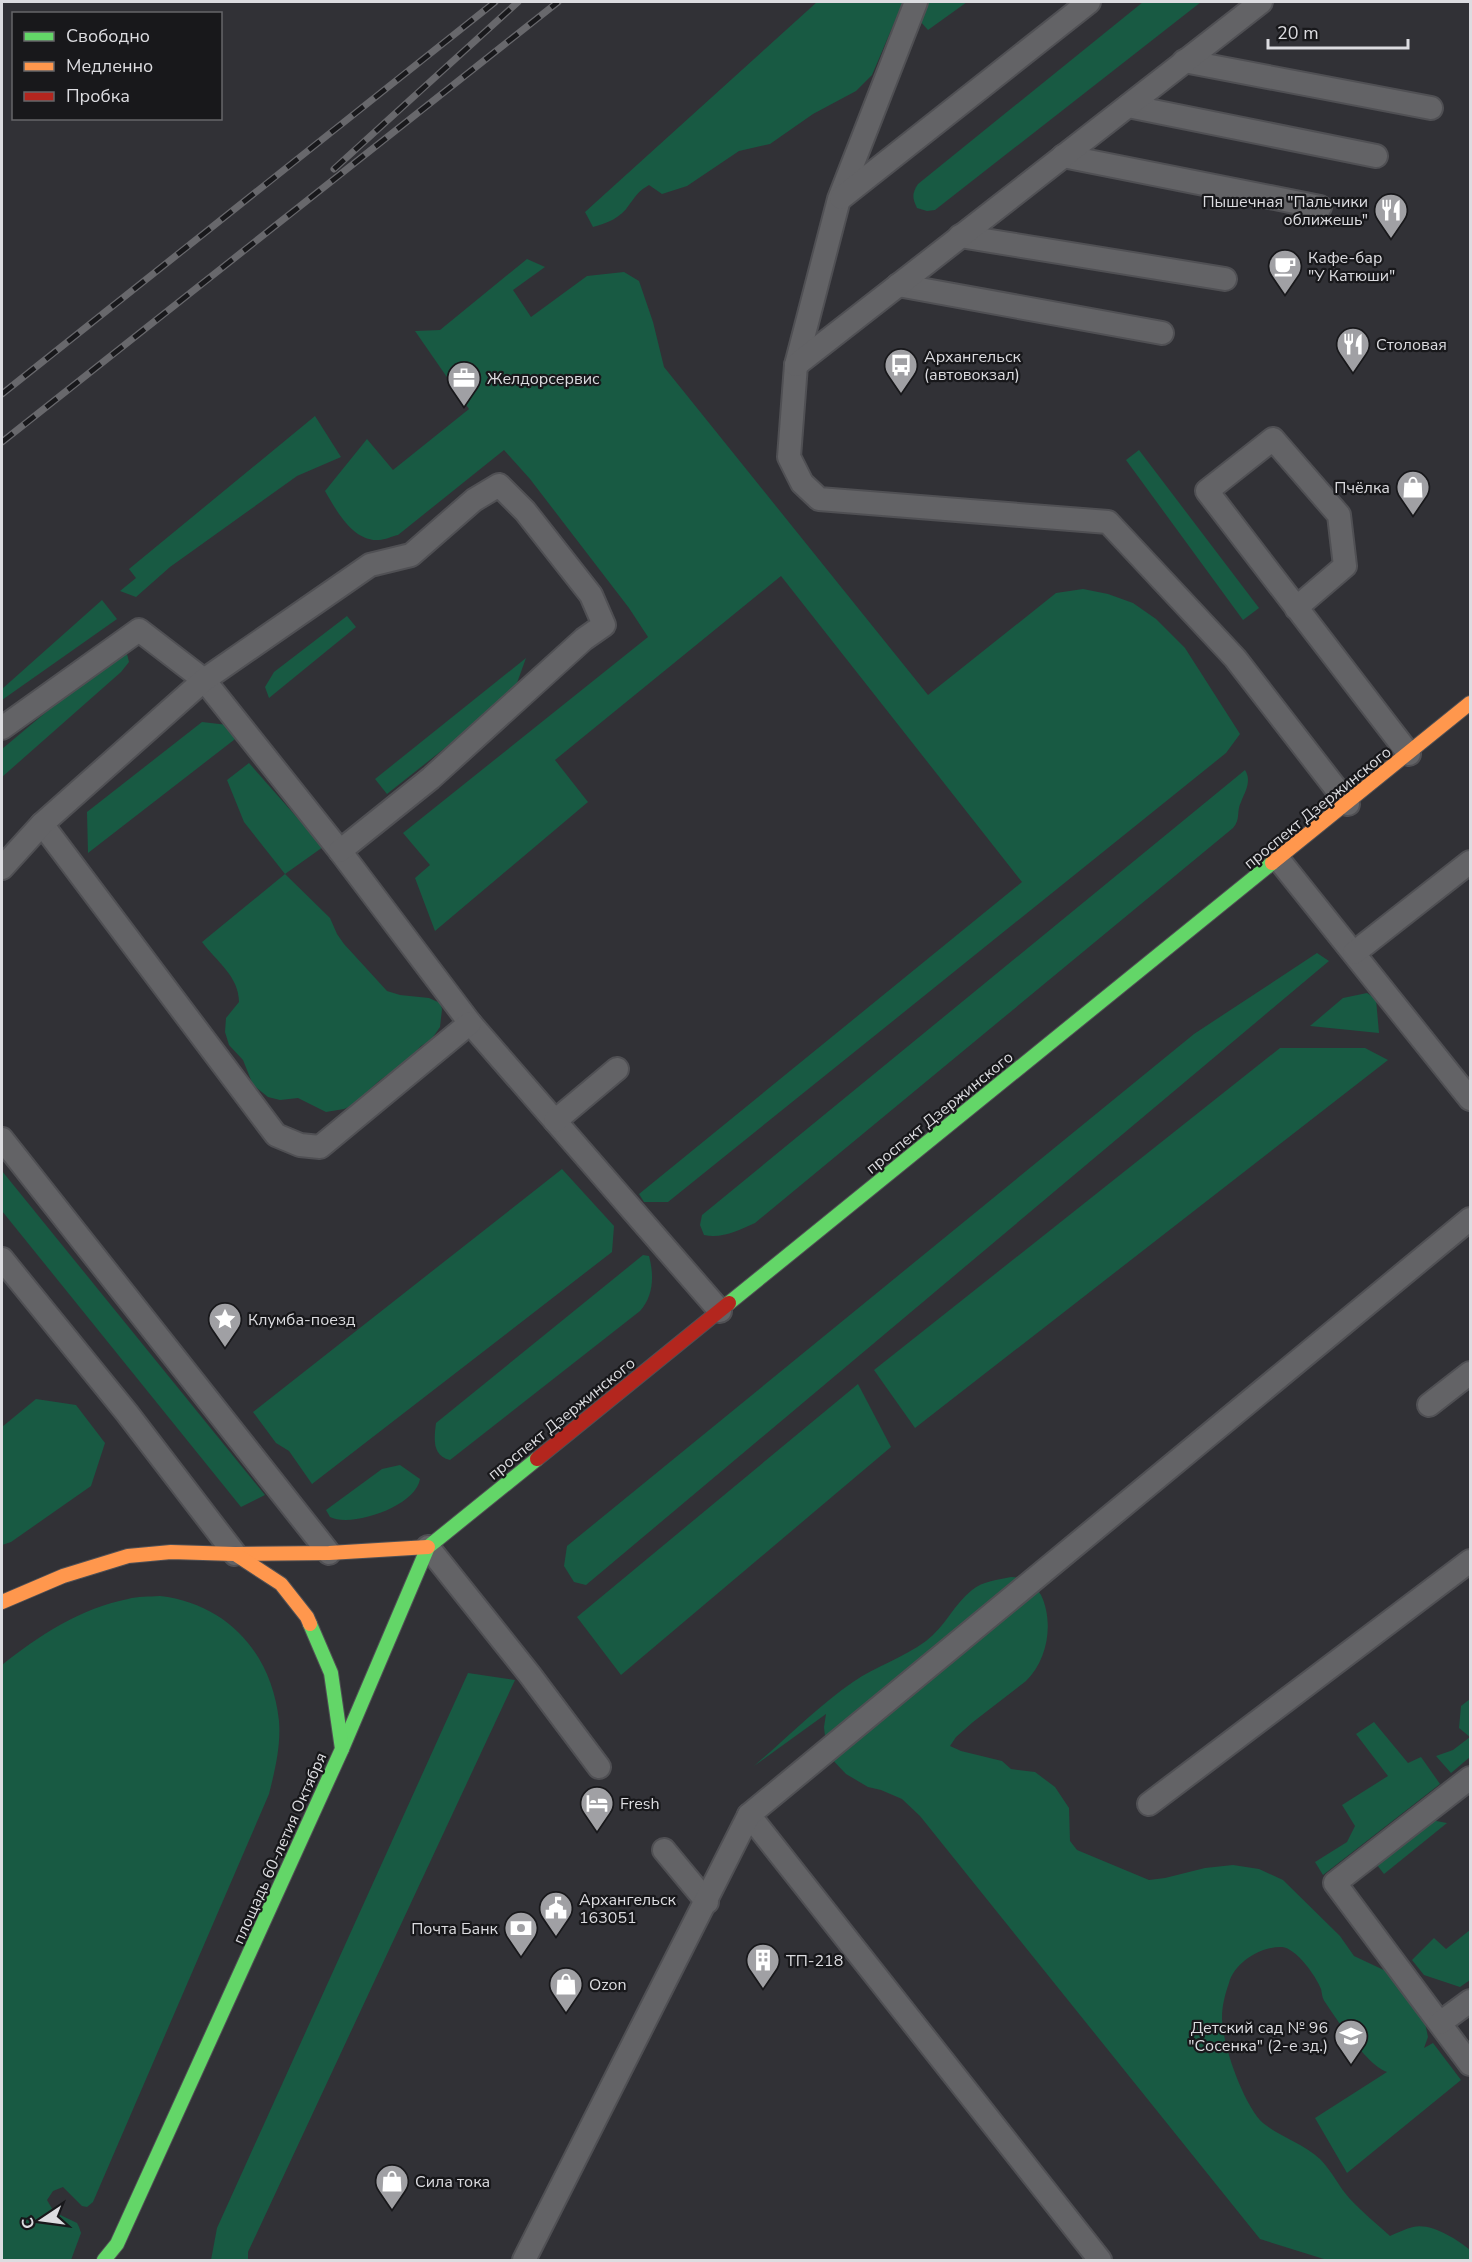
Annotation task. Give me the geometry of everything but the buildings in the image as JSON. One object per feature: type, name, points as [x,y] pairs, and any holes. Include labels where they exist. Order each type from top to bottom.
[{"type":"main road","name":"проспект Дзержинского","points":[[428,1547],[1470,703]]},
{"type":"main road","points":[[2,1602],[63,1575],[128,1556],[171,1552],[329,1553],[428,1547],[342,1749]]},
{"type":"main road","name":"площадь 60-летия Октября","points":[[104,2260],[117,2244],[342,1749],[331,1673],[306,1617],[281,1584],[235,1554]]},
{"type":"main road","points":[[116,2260],[117,2244]]},
{"type":"lane","points":[[916,2],[839,200],[796,365],[789,457],[802,483],[819,499],[1108,522],[1235,658],[1348,804]]},
{"type":"lane","points":[[839,200],[1089,2]]},
{"type":"lane","points":[[796,365],[1261,2]]},
{"type":"lane","points":[[1184,61],[1431,108]]},
{"type":"lane","points":[[1128,106],[1376,156]]},
{"type":"lane","points":[[1063,156],[1320,207]]},
{"type":"lane","points":[[960,236],[1225,279]]},
{"type":"lane","points":[[898,285],[1162,333]]},
{"type":"lane","points":[[1296,608],[1345,566],[1339,515],[1273,439],[1207,491],[1296,608],[1409,754]]},
{"type":"lane","points":[[2,868],[42,824],[204,680],[370,565],[411,555],[474,500],[499,485],[525,510],[591,595],[604,625],[584,639],[431,778],[340,851]]},
{"type":"lane","points":[[2,728],[139,630],[204,680],[340,851],[470,1023],[720,1311]]},
{"type":"lane","points":[[42,824],[276,1135],[300,1145],[320,1148],[470,1023]]},
{"type":"lane","points":[[1279,860],[1470,1099]]},
{"type":"lane","points":[[1354,953],[1470,862]]},
{"type":"lane","points":[[555,1121],[617,1069]]},
{"type":"lane","points":[[2,1138],[329,1553]]},
{"type":"lane","points":[[524,2260],[749,1815],[1470,1219]]},
{"type":"lane","points":[[2,1259],[127,1413],[235,1554]]},
{"type":"lane","points":[[1430,1405],[1470,1372]]},
{"type":"lane","points":[[428,1547],[530,1675],[599,1767]]},
{"type":"lane","points":[[1149,1804],[1470,1561]]},
{"type":"lane","points":[[1470,1778],[1335,1882],[1470,2064]]},
{"type":"lane","points":[[749,1815],[1100,2260]]},
{"type":"lane","points":[[664,1850],[707,1902]]},
{"type":"lane","points":[[1440,2023],[1470,2001]]},
{"type":"green space","points":[[817,2],[903,2],[872,75],[856,91],[813,114],[770,144],[739,151],[687,186],[662,194],[649,185],[639,192],[618,217],[593,227],[585,212]]},
{"type":"green space","points":[[928,2],[967,2],[928,30],[920,21]]},
{"type":"green space","points":[[1143,2],[1201,2],[935,210],[927,211],[917,208],[913,196],[918,184]]},
{"type":"green space","points":[[527,259],[545,267],[513,290],[531,317],[587,276],[624,272],[639,281],[653,322],[664,367],[928,695],[1056,593],[1083,589],[1108,594],[1133,603],[1156,619],[1185,648],[1240,734],[1226,753],[668,1202],[644,1202],[639,1194],[1022,882],[781,576],[555,760],[588,802],[435,931],[415,878],[430,865],[403,833],[648,637],[629,608],[530,479],[504,450],[398,535],[384,539],[370,539],[353,530],[340,515],[325,491],[367,439],[393,470],[469,409],[415,331],[440,330]]},
{"type":"green space","points":[[315,416],[341,457],[297,476],[170,567],[136,597],[120,591],[136,578],[129,569]]},
{"type":"green space","points":[[1139,450],[1259,608],[1243,620],[1126,460]]},
{"type":"green space","points":[[102,600],[117,619],[2,700],[2,689]]},
{"type":"green space","points":[[347,616],[356,627],[269,698],[265,687],[274,672]]},
{"type":"green space","points":[[125,646],[129,662],[121,672],[2,777],[2,749]]},
{"type":"green space","points":[[526,658],[513,694],[387,794],[375,779]]},
{"type":"green space","points":[[202,722],[228,725],[239,736],[88,853],[87,812]]},
{"type":"green space","points":[[249,763],[323,847],[285,874],[244,822],[227,780]]},
{"type":"green space","points":[[1245,770],[1248,778],[1247,786],[1237,822],[1233,828],[755,1223],[724,1235],[704,1235],[700,1225],[702,1215]]},
{"type":"green space","points":[[285,874],[330,918],[344,944],[387,991],[400,995],[429,998],[440,1003],[442,1009],[440,1027],[431,1040],[353,1105],[344,1109],[326,1112],[298,1098],[280,1100],[268,1097],[253,1085],[243,1060],[229,1045],[225,1032],[226,1018],[239,1002],[235,984],[226,969],[202,942]]},
{"type":"green space","points":[[1317,953],[1329,961],[586,1585],[574,1582],[564,1566],[567,1546],[1194,1034]]},
{"type":"green space","points":[[1367,993],[1376,999],[1379,1033],[1310,1026],[1343,998]]},
{"type":"green space","points":[[1280,1048],[1365,1048],[1388,1060],[915,1428],[874,1370]]},
{"type":"green space","points":[[562,1169],[614,1226],[612,1252],[312,1484],[289,1451],[276,1443],[253,1412]]},
{"type":"green space","points":[[2,1171],[265,1495],[241,1507],[2,1211]]},
{"type":"green space","points":[[643,1255],[649,1256],[652,1285],[645,1305],[640,1311],[450,1460],[440,1455],[435,1441],[436,1423]]},
{"type":"green space","points":[[858,1384],[891,1447],[621,1675],[577,1617]]},
{"type":"green space","points":[[36,1399],[76,1405],[105,1443],[91,1486],[11,1542],[2,1545],[2,1427]]},
{"type":"green space","points":[[400,1465],[420,1479],[416,1489],[407,1498],[396,1506],[367,1517],[340,1520],[330,1517],[326,1510],[382,1469]]},
{"type":"green space","points":[[1011,1577],[1024,1578],[1041,1595],[1048,1629],[1044,1652],[1026,1681],[973,1722],[956,1737],[950,1746],[1002,1761],[1011,1769],[1035,1772],[1055,1787],[1069,1808],[1070,1841],[1077,1850],[1149,1880],[1205,1868],[1233,1865],[1259,1869],[1283,1880],[1340,1936],[1354,1956],[1388,1972],[1423,2013],[1428,2037],[1424,2048],[1433,2043],[1461,2080],[1347,2173],[1315,2118],[1387,2072],[1371,2061],[1353,2041],[1324,2000],[1315,1977],[1293,1952],[1282,1947],[1266,1949],[1249,1957],[1236,1969],[1224,2000],[1222,2018],[1230,2058],[1249,2103],[1263,2123],[1320,2159],[1350,2199],[1390,2236],[1413,2227],[1428,2227],[1451,2237],[1470,2250],[1470,2260],[1327,2260],[1260,2239],[920,1816],[902,1799],[868,1787],[846,1774],[827,1754],[824,1727],[826,1714],[754,1766],[840,1691],[862,1676],[926,1641],[976,1587]]},
{"type":"green space","points":[[160,1596],[206,1609],[226,1621],[256,1654],[267,1674],[275,1697],[279,1721],[278,1749],[269,1794],[93,2202],[87,2207],[82,2206],[63,2187],[53,2191],[47,2200],[54,2212],[77,2223],[79,2227],[81,2233],[71,2260],[2,2260],[2,1665],[45,1634],[77,1616],[111,1603],[132,1598]]},
{"type":"green space","points":[[468,1673],[515,1680],[248,2252],[248,2260],[211,2260],[217,2228]]},
{"type":"green space","points":[[1470,1699],[1470,1737],[1459,1728],[1461,1706]]},
{"type":"green space","points":[[1374,1722],[1408,1763],[1421,1757],[1440,1784],[1323,1875],[1315,1862],[1347,1842],[1355,1826],[1342,1805],[1388,1776],[1356,1734]]},
{"type":"green space","points":[[1470,1737],[1470,1757],[1451,1773],[1436,1756],[1453,1750]]},
{"type":"green space","points":[[1431,1820],[1447,1823],[1384,1874],[1377,1865]]},
{"type":"green space","points":[[1470,1930],[1470,1980],[1460,1987],[1424,1975],[1412,1960],[1434,1938],[1446,1949]]},
{"type":"railway","points":[[2,394],[495,2]]},
{"type":"railway","points":[[334,169],[518,2]]},
{"type":"railway","points":[[2,442],[558,2]]},
{"type":"traffic: fast","points":[[729,1303],[1272,863]]},
{"type":"traffic: fast","points":[[342,1749],[428,1547],[537,1459]]},
{"type":"traffic: fast","points":[[104,2260],[117,2244],[342,1749],[331,1673],[310,1624]]},
{"type":"traffic: slow","points":[[1272,863],[1470,703]]},
{"type":"traffic: slow","points":[[235,1554],[329,1553],[428,1547]]},
{"type":"traffic: slow","points":[[2,1602],[63,1576],[128,1556],[171,1552],[235,1554],[281,1584],[310,1624]]},
{"type":"traffic: jam","points":[[537,1459],[729,1303]]},
{"type":"place","name":"Пышечная \"Пальчики оближешь\"","points":[[1391,239]]},
{"type":"place","name":"Кафе-бар \"У Катюши\"","points":[[1285,295]]},
{"type":"place","name":"Столовая","points":[[1353,373]]},
{"type":"place","name":"Архангельск (автовокзал)","points":[[901,394]]},
{"type":"place","name":"Желдорсервис","points":[[464,407]]},
{"type":"place","name":"Пчёлка","points":[[1413,516]]},
{"type":"place","name":"Клумба-поезд","points":[[225,1348]]},
{"type":"place","name":"Fresh","points":[[597,1832]]},
{"type":"place","name":"Архангельск 163051","points":[[556,1937]]},
{"type":"place","name":"Почта Банк","points":[[521,1957]]},
{"type":"place","name":"ТП-218","points":[[763,1989]]},
{"type":"place","name":"Ozon","points":[[566,2013]]},
{"type":"place","name":"Детский сад № 96 \"Сосенка\" (2-е зд.)","points":[[1351,2065]]},
{"type":"place","name":"Сила тока","points":[[392,2210]]}]
